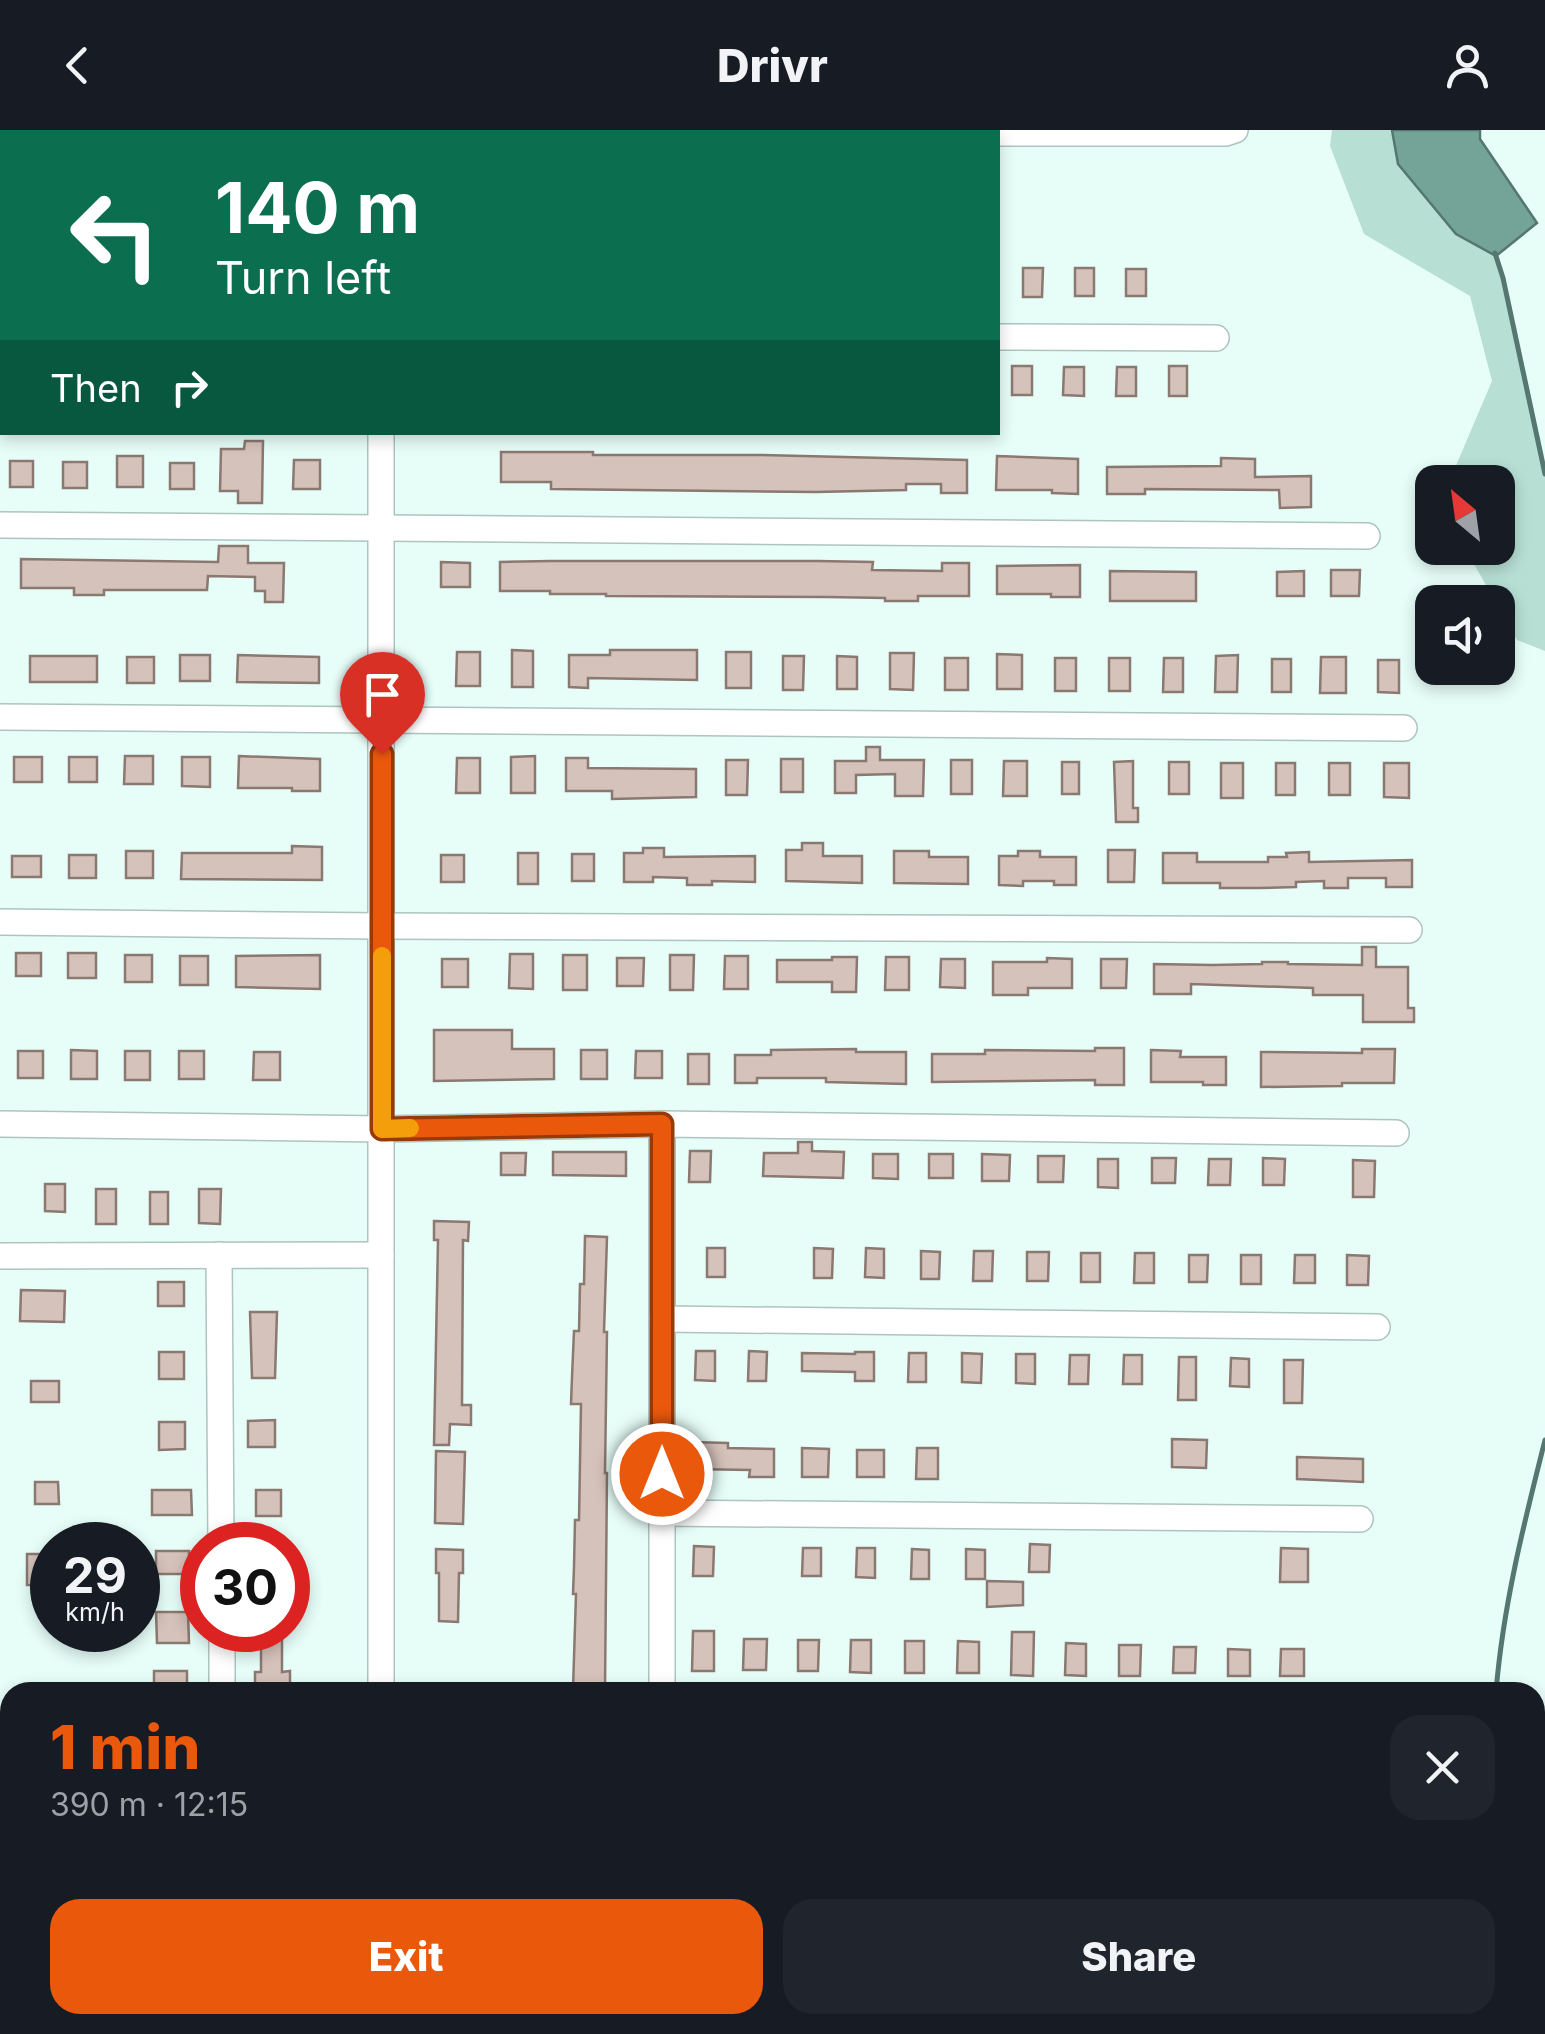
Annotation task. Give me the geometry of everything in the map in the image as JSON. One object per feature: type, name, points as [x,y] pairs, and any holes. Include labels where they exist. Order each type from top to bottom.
[{"type":"street","points":[[1000,133],[1236,130]]},
{"type":"street","points":[[1000,337],[1216,338]]},
{"type":"street","points":[[381,435],[381,1682]]},
{"type":"street","points":[[0,525],[1366,536]]},
{"type":"street","points":[[0,717],[1404,728]]},
{"type":"street","points":[[0,922],[1409,930]]},
{"type":"street","points":[[0,1124],[382,1129],[662,1124],[1396,1133]]},
{"type":"street","points":[[662,1124],[662,1682]]},
{"type":"street","points":[[220,1255],[222,1522]]},
{"type":"street","points":[[0,1256],[382,1256]]},
{"type":"street","points":[[662,1319],[1377,1327]]},
{"type":"street","points":[[662,1513],[1360,1519]]},
{"type":"street","points":[[222,1652],[222,1682]]},
{"type":"shaded area","points":[[1332,130],[1392,130],[1399,164],[1456,234],[1496,256],[1545,475],[1545,651],[1515,636],[1515,585],[1486,585],[1475,565],[1515,565],[1515,465],[1456,465],[1492,381],[1470,296],[1364,234],[1330,146]]},
{"type":"shaded area","points":[[1392,130],[1480,130],[1480,139],[1537,223],[1496,256],[1456,234],[1398,164]]},
{"type":"building","points":[[1023,268],[1043,268],[1042,297],[1023,297]]},
{"type":"building","points":[[1075,268],[1094,268],[1094,296],[1075,296]]},
{"type":"building","points":[[1126,269],[1146,269],[1146,296],[1126,296]]},
{"type":"building","points":[[1012,366],[1032,366],[1032,395],[1012,395]]},
{"type":"building","points":[[1169,366],[1187,366],[1187,396],[1169,396]]},
{"type":"building","points":[[1064,367],[1084,367],[1084,396],[1063,395]]},
{"type":"building","points":[[1117,367],[1136,367],[1136,396],[1116,396]]},
{"type":"building","points":[[245,441],[263,441],[262,503],[238,503],[238,491],[220,491],[221,449],[244,449]]},
{"type":"building","points":[[501,452],[967,460],[967,493],[941,493],[941,484],[906,484],[906,490],[816,492],[551,489],[551,482],[501,482]]},
{"type":"building","points":[[117,456],[143,456],[143,487],[117,487]]},
{"type":"building","points":[[997,456],[1078,459],[1078,494],[996,490]]},
{"type":"building","points":[[1221,458],[1255,459],[1255,477],[1311,476],[1311,507],[1280,508],[1279,490],[1145,489],[1145,494],[1107,494],[1107,467],[1221,466]]},
{"type":"building","points":[[294,460],[320,460],[320,489],[293,489]]},
{"type":"building","points":[[10,461],[33,461],[33,487],[10,487]]},
{"type":"building","points":[[63,462],[87,462],[87,488],[63,488]]},
{"type":"building","points":[[170,463],[194,463],[194,489],[170,489]]},
{"type":"building","points":[[219,546],[248,546],[248,563],[284,563],[283,602],[265,602],[265,591],[255,591],[255,577],[208,576],[207,590],[104,590],[104,595],[74,595],[74,588],[21,588],[21,559],[218,562]]},
{"type":"building","points":[[441,562],[470,563],[470,587],[441,587]]},
{"type":"building","points":[[500,562],[873,562],[872,570],[942,571],[942,563],[969,563],[969,596],[918,596],[918,601],[885,601],[500,591]]},
{"type":"building","points":[[1080,565],[1080,597],[997,594],[997,566]]},
{"type":"building","points":[[1331,570],[1360,570],[1359,596],[1331,596]]},
{"type":"building","points":[[1110,571],[1196,572],[1196,601],[1110,601]]},
{"type":"building","points":[[1304,571],[1304,596],[1277,596],[1277,572]]},
{"type":"building","points":[[512,650],[533,651],[533,687],[512,687]]},
{"type":"building","points":[[610,650],[697,650],[697,680],[588,678],[588,688],[569,687],[569,655],[610,655]]},
{"type":"building","points":[[457,652],[480,652],[480,686],[456,686]]},
{"type":"building","points":[[726,652],[751,652],[751,688],[726,688]]},
{"type":"building","points":[[890,653],[914,653],[913,690],[890,689]]},
{"type":"building","points":[[997,654],[1022,655],[1022,689],[997,689]]},
{"type":"building","points":[[180,655],[210,655],[210,681],[180,681]]},
{"type":"building","points":[[238,655],[319,657],[319,683],[237,682]]},
{"type":"building","points":[[1238,655],[1237,692],[1215,692],[1216,656]]},
{"type":"building","points":[[30,656],[97,656],[97,682],[30,682]]},
{"type":"building","points":[[783,656],[804,656],[803,690],[783,690]]},
{"type":"building","points":[[837,656],[857,657],[857,689],[837,689]]},
{"type":"building","points":[[127,657],[154,657],[154,683],[127,683]]},
{"type":"building","points":[[1321,657],[1346,657],[1346,693],[1320,693]]},
{"type":"building","points":[[945,658],[968,658],[968,690],[945,690]]},
{"type":"building","points":[[1055,658],[1076,658],[1076,691],[1055,691]]},
{"type":"building","points":[[1109,658],[1130,658],[1130,691],[1109,691]]},
{"type":"building","points":[[1164,658],[1183,658],[1183,692],[1163,692]]},
{"type":"building","points":[[1272,659],[1291,659],[1291,692],[1272,692]]},
{"type":"building","points":[[1378,660],[1399,660],[1399,693],[1378,692]]},
{"type":"building","points":[[866,747],[880,747],[880,760],[924,760],[923,796],[895,796],[895,774],[856,775],[856,793],[835,793],[835,761],[866,761]]},
{"type":"building","points":[[125,756],[153,756],[153,784],[124,784]]},
{"type":"building","points":[[239,756],[320,759],[320,791],[238,788]]},
{"type":"building","points":[[535,756],[535,793],[511,793],[511,757]]},
{"type":"building","points":[[14,757],[42,757],[42,782],[14,782]]},
{"type":"building","points":[[69,757],[97,757],[97,782],[69,782]]},
{"type":"building","points":[[182,757],[210,757],[210,787],[182,786]]},
{"type":"building","points":[[457,758],[480,758],[480,793],[456,793]]},
{"type":"building","points":[[566,758],[588,758],[588,768],[696,769],[696,797],[612,799],[612,791],[566,791]]},
{"type":"building","points":[[781,759],[803,759],[803,792],[781,792]]},
{"type":"building","points":[[726,760],[748,760],[747,795],[726,795]]},
{"type":"building","points":[[951,760],[972,760],[972,794],[951,794]]},
{"type":"building","points":[[1004,761],[1027,761],[1027,796],[1003,796]]},
{"type":"building","points":[[1133,761],[1133,808],[1138,808],[1138,822],[1116,822],[1114,762]]},
{"type":"building","points":[[1062,762],[1079,762],[1079,794],[1062,794]]},
{"type":"building","points":[[1169,762],[1189,762],[1189,794],[1169,794]]},
{"type":"building","points":[[1221,763],[1243,763],[1243,798],[1221,798]]},
{"type":"building","points":[[1276,763],[1295,763],[1295,795],[1276,795]]},
{"type":"building","points":[[1329,763],[1350,763],[1350,795],[1329,795]]},
{"type":"building","points":[[1384,763],[1409,763],[1409,798],[1384,797]]},
{"type":"building","points":[[802,843],[823,843],[823,856],[862,856],[862,883],[786,881],[786,850],[802,850]]},
{"type":"building","points":[[292,846],[322,847],[322,880],[181,879],[182,853],[292,853]]},
{"type":"building","points":[[643,848],[664,848],[664,857],[755,856],[755,882],[687,885],[687,878],[653,877],[653,882],[624,882],[624,853],[643,853]]},
{"type":"building","points":[[1108,850],[1135,850],[1134,882],[1108,882]]},
{"type":"building","points":[[126,851],[153,851],[153,878],[126,878]]},
{"type":"building","points":[[894,851],[929,851],[929,857],[968,857],[968,884],[894,883]]},
{"type":"building","points":[[1018,851],[1040,851],[1040,857],[1076,857],[1076,885],[1023,881],[1023,886],[999,885],[999,856],[1018,856]]},
{"type":"building","points":[[1309,852],[1309,862],[1412,860],[1412,887],[1386,887],[1386,878],[1348,878],[1348,888],[1324,888],[1324,881],[1259,888],[1163,883],[1163,853],[1197,853],[1197,862],[1268,862],[1268,857]]},
{"type":"building","points":[[518,853],[538,853],[538,884],[518,884]]},
{"type":"building","points":[[572,854],[594,854],[594,881],[572,881]]},
{"type":"building","points":[[69,855],[96,855],[96,878],[69,878]]},
{"type":"building","points":[[441,855],[464,855],[464,882],[441,882]]},
{"type":"building","points":[[12,856],[41,856],[41,877],[12,877]]},
{"type":"building","points":[[1362,947],[1376,947],[1376,967],[1408,967],[1408,1008],[1414,1008],[1414,1022],[1363,1022],[1363,995],[1313,995],[1313,988],[1191,984],[1191,994],[1154,994],[1154,964],[1362,965]]},
{"type":"building","points":[[16,953],[41,953],[41,976],[16,976]]},
{"type":"building","points":[[68,953],[96,953],[96,978],[68,978]]},
{"type":"building","points":[[510,954],[533,954],[533,989],[509,988]]},
{"type":"building","points":[[125,955],[152,955],[152,982],[125,982]]},
{"type":"building","points":[[320,955],[320,989],[236,987],[236,956]]},
{"type":"building","points":[[563,955],[587,955],[587,990],[563,990]]},
{"type":"building","points":[[670,955],[694,955],[693,990],[670,990]]},
{"type":"building","points":[[180,956],[208,956],[208,985],[180,985]]},
{"type":"building","points":[[725,956],[748,956],[748,989],[724,989]]},
{"type":"building","points":[[857,957],[856,992],[832,992],[832,982],[777,982],[777,960]]},
{"type":"building","points":[[886,957],[909,957],[909,990],[885,990]]},
{"type":"building","points":[[617,958],[644,958],[643,986],[617,986]]},
{"type":"building","points":[[1047,958],[1072,959],[1072,988],[1028,988],[1028,995],[993,995],[993,962],[1047,962]]},
{"type":"building","points":[[442,959],[468,959],[468,987],[442,987]]},
{"type":"building","points":[[941,959],[965,959],[965,988],[940,987]]},
{"type":"building","points":[[1101,959],[1127,959],[1126,988],[1101,988]]},
{"type":"building","points":[[434,1030],[512,1030],[512,1049],[554,1049],[554,1079],[434,1081]]},
{"type":"building","points":[[1124,1048],[1124,1085],[1095,1085],[1095,1080],[932,1082],[932,1054]]},
{"type":"building","points":[[1362,1049],[1395,1049],[1394,1083],[1261,1087],[1261,1052],[1362,1053]]},
{"type":"building","points":[[71,1050],[97,1051],[97,1079],[71,1079]]},
{"type":"building","points":[[581,1050],[607,1050],[607,1079],[581,1079]]},
{"type":"building","points":[[771,1050],[906,1052],[906,1084],[826,1082],[826,1078],[757,1078],[757,1083],[735,1083],[735,1055],[771,1055]]},
{"type":"building","points":[[1151,1050],[1181,1051],[1180,1057],[1226,1057],[1226,1085],[1151,1082]]},
{"type":"building","points":[[18,1051],[43,1051],[43,1078],[18,1078]]},
{"type":"building","points":[[125,1051],[150,1051],[150,1080],[125,1080]]},
{"type":"building","points":[[179,1051],[204,1051],[204,1079],[179,1079]]},
{"type":"building","points":[[636,1051],[662,1051],[662,1078],[635,1078]]},
{"type":"building","points":[[254,1052],[280,1052],[280,1080],[253,1080]]},
{"type":"building","points":[[688,1054],[709,1054],[709,1084],[688,1084]]},
{"type":"building","points":[[798,1142],[812,1142],[812,1151],[844,1152],[843,1178],[763,1176],[764,1153],[798,1153]]},
{"type":"building","points":[[690,1151],[711,1151],[710,1182],[689,1182]]},
{"type":"building","points":[[553,1152],[626,1152],[626,1176],[553,1175]]},
{"type":"building","points":[[501,1153],[526,1153],[525,1175],[501,1175]]},
{"type":"building","points":[[873,1154],[898,1154],[898,1179],[873,1178]]},
{"type":"building","points":[[929,1154],[953,1154],[953,1178],[929,1178]]},
{"type":"building","points":[[982,1154],[1010,1155],[1009,1181],[982,1181]]},
{"type":"building","points":[[1038,1156],[1064,1156],[1063,1182],[1038,1182]]},
{"type":"building","points":[[1152,1158],[1176,1158],[1175,1183],[1152,1183]]},
{"type":"building","points":[[1263,1158],[1285,1159],[1284,1185],[1263,1185]]},
{"type":"building","points":[[1098,1159],[1118,1159],[1118,1188],[1098,1187]]},
{"type":"building","points":[[1209,1159],[1231,1159],[1230,1185],[1208,1185]]},
{"type":"building","points":[[1353,1160],[1375,1161],[1374,1197],[1353,1197]]},
{"type":"building","points":[[45,1184],[65,1184],[65,1212],[45,1211]]},
{"type":"building","points":[[96,1189],[116,1189],[116,1224],[96,1224]]},
{"type":"building","points":[[199,1189],[221,1189],[220,1224],[199,1223]]},
{"type":"building","points":[[150,1192],[168,1192],[168,1224],[150,1224]]},
{"type":"building","points":[[434,1221],[469,1222],[468,1241],[463,1240],[462,1405],[471,1405],[471,1425],[450,1424],[449,1445],[434,1445],[438,1240],[434,1240]]},
{"type":"building","points":[[585,1236],[607,1237],[605,1682],[573,1682],[581,1404],[571,1404],[574,1331],[579,1331],[580,1284],[584,1284]]},
{"type":"building","points":[[707,1248],[725,1248],[725,1277],[707,1277]]},
{"type":"building","points":[[814,1248],[833,1249],[832,1278],[814,1278]]},
{"type":"building","points":[[866,1248],[884,1249],[884,1278],[865,1277]]},
{"type":"building","points":[[921,1251],[940,1252],[939,1279],[921,1279]]},
{"type":"building","points":[[974,1251],[993,1251],[992,1281],[973,1281]]},
{"type":"building","points":[[1027,1252],[1049,1252],[1048,1281],[1027,1281]]},
{"type":"building","points":[[1081,1253],[1100,1253],[1100,1282],[1081,1282]]},
{"type":"building","points":[[1135,1253],[1154,1253],[1154,1283],[1134,1283]]},
{"type":"building","points":[[1189,1255],[1208,1255],[1207,1282],[1189,1282]]},
{"type":"building","points":[[1241,1255],[1261,1255],[1261,1284],[1241,1284]]},
{"type":"building","points":[[1295,1255],[1315,1255],[1315,1283],[1294,1283]]},
{"type":"building","points":[[1347,1255],[1369,1256],[1368,1285],[1347,1285]]},
{"type":"building","points":[[158,1282],[184,1282],[184,1306],[158,1306]]},
{"type":"building","points":[[21,1290],[65,1291],[64,1322],[20,1321]]},
{"type":"building","points":[[250,1312],[277,1312],[275,1378],[252,1378]]},
{"type":"building","points":[[696,1351],[715,1351],[715,1381],[695,1380]]},
{"type":"building","points":[[749,1351],[767,1352],[766,1381],[748,1381]]},
{"type":"building","points":[[159,1352],[184,1352],[184,1379],[159,1379]]},
{"type":"building","points":[[874,1352],[874,1381],[855,1381],[855,1372],[802,1371],[802,1353]]},
{"type":"building","points":[[909,1353],[926,1353],[926,1382],[908,1382]]},
{"type":"building","points":[[962,1353],[982,1354],[981,1383],[962,1382]]},
{"type":"building","points":[[1016,1354],[1035,1354],[1035,1384],[1016,1383]]},
{"type":"building","points":[[1070,1355],[1089,1355],[1088,1384],[1069,1384]]},
{"type":"building","points":[[1124,1355],[1142,1355],[1142,1384],[1123,1384]]},
{"type":"building","points":[[1179,1357],[1196,1357],[1196,1400],[1178,1400]]},
{"type":"building","points":[[1231,1358],[1249,1359],[1249,1387],[1230,1386]]},
{"type":"building","points":[[1284,1360],[1303,1360],[1302,1403],[1284,1403]]},
{"type":"building","points":[[31,1381],[59,1381],[59,1402],[31,1402]]},
{"type":"building","points":[[275,1420],[275,1447],[248,1447],[248,1421]]},
{"type":"building","points":[[159,1422],[185,1422],[185,1449],[159,1450]]},
{"type":"building","points":[[1172,1439],[1207,1440],[1206,1468],[1172,1467]]},
{"type":"building","points":[[691,1442],[774,1449],[774,1477],[749,1477],[750,1470],[691,1469]]},
{"type":"building","points":[[802,1448],[829,1449],[828,1477],[802,1477]]},
{"type":"building","points":[[917,1448],[938,1448],[938,1479],[916,1479]]},
{"type":"building","points":[[857,1450],[884,1450],[884,1477],[857,1477]]},
{"type":"building","points":[[436,1451],[465,1452],[463,1524],[435,1523]]},
{"type":"building","points":[[1297,1457],[1363,1459],[1363,1482],[1297,1479]]},
{"type":"building","points":[[35,1482],[58,1482],[59,1504],[35,1504]]},
{"type":"building","points":[[152,1490],[191,1490],[192,1515],[152,1515]]},
{"type":"building","points":[[256,1490],[281,1490],[281,1516],[256,1516]]},
{"type":"building","points":[[1030,1544],[1050,1545],[1049,1572],[1029,1572]]},
{"type":"building","points":[[694,1546],[714,1547],[713,1576],[693,1576]]},
{"type":"building","points":[[803,1548],[821,1548],[821,1576],[802,1576]]},
{"type":"building","points":[[857,1548],[875,1548],[875,1578],[856,1577]]},
{"type":"building","points":[[1281,1548],[1308,1549],[1308,1582],[1280,1582]]},
{"type":"building","points":[[436,1549],[463,1550],[458,1622],[439,1621]]},
{"type":"building","points":[[912,1549],[929,1550],[929,1579],[911,1579]]},
{"type":"building","points":[[966,1549],[985,1550],[985,1579],[966,1579]]},
{"type":"building","points":[[160,1551],[180,1551],[180,1574],[160,1574]]},
{"type":"building","points":[[27,1554],[30,1554],[30,1585]]},
{"type":"building","points":[[987,1581],[1023,1582],[1023,1605],[987,1607]]},
{"type":"building","points":[[160,1612],[180,1612],[180,1643],[160,1643]]},
{"type":"building","points":[[693,1631],[714,1631],[714,1671],[692,1671]]},
{"type":"building","points":[[1012,1632],[1034,1632],[1033,1676],[1011,1675]]},
{"type":"building","points":[[744,1639],[767,1639],[766,1670],[743,1670]]},
{"type":"building","points":[[798,1640],[819,1640],[818,1671],[798,1671]]},
{"type":"building","points":[[851,1640],[871,1640],[871,1673],[850,1672]]},
{"type":"building","points":[[905,1641],[924,1641],[924,1673],[905,1673]]},
{"type":"building","points":[[958,1641],[979,1642],[979,1673],[957,1673]]},
{"type":"building","points":[[1066,1643],[1086,1644],[1086,1676],[1065,1675]]},
{"type":"building","points":[[1119,1645],[1141,1645],[1140,1676],[1119,1676]]},
{"type":"building","points":[[1174,1647],[1196,1647],[1195,1673],[1173,1673]]},
{"type":"building","points":[[1228,1649],[1250,1650],[1250,1676],[1228,1676]]},
{"type":"building","points":[[1281,1649],[1304,1649],[1304,1676],[1280,1676]]},
{"type":"building","points":[[261,1652],[282,1652],[282,1672],[290,1671],[290,1682],[255,1682],[255,1672],[261,1672]]},
{"type":"building","points":[[154,1671],[187,1671],[187,1682],[154,1682]]},
{"type":"waterway","points":[[1495,253],[1545,474]]},
{"type":"waterway","points":[[1497,1682],[1509,1596],[1545,1440]]},
{"type":"slow traffic","points":[[382,956],[382,1129],[410,1128]]},
{"type":"route","points":[[382,754],[382,1129],[662,1124],[662,1474]]}]
